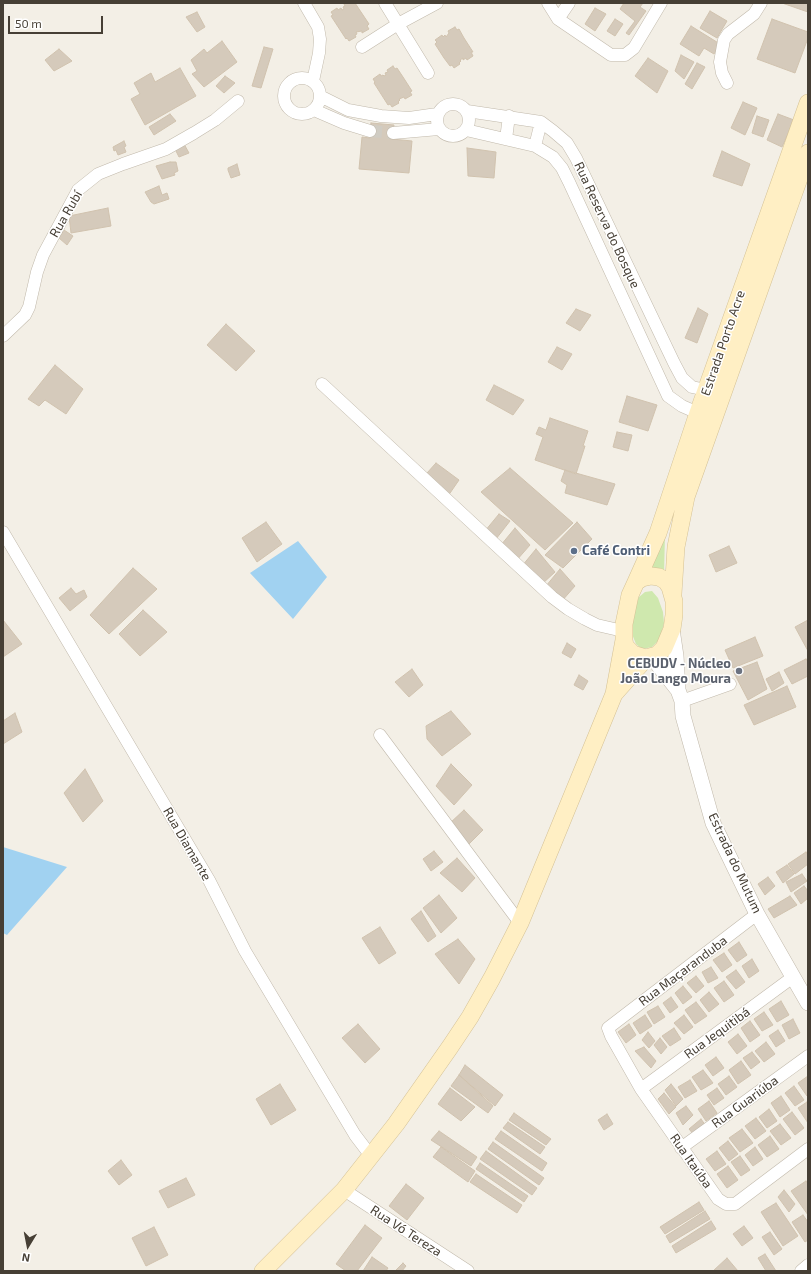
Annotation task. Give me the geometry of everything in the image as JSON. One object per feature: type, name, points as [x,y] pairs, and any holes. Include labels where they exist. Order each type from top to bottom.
[{"type":"main road","name":"Estrada Porto Acre","points":[[636,582],[658,533],[706,390],[808,103]]},
{"type":"main road","name":"Estrada Porto Acre","points":[[673,594],[676,547],[686,498],[808,153]]},
{"type":"main road","points":[[263,1271],[344,1190],[396,1124],[470,1017],[520,923],[614,694],[629,601],[636,582],[642,578],[651,576],[659,577],[666,581],[673,594],[674,615],[672,629],[664,648],[657,655],[649,658],[614,694]]},
{"type":"main road","points":[[624,636],[625,646],[633,654],[649,658]]},
{"type":"street","points":[[304,3],[318,27],[320,39],[316,66],[308,79]]},
{"type":"street","points":[[386,3],[428,74]]},
{"type":"street","points":[[362,47],[398,24],[437,3]]},
{"type":"street","points":[[548,3],[558,19],[611,55],[625,55],[634,48],[661,3]]},
{"type":"street","points":[[558,19],[569,3]]},
{"type":"street","points":[[727,83],[722,73],[720,62],[724,40],[728,34],[754,14],[761,3]]},
{"type":"street","points":[[294,79],[308,79],[318,88],[320,96],[318,104],[314,110],[306,114],[297,114],[289,110],[284,102],[283,93],[287,85],[294,79]]},
{"type":"street","name":"Rua Reserva do Bosque","points":[[320,96],[348,110],[380,116],[409,118],[437,114],[441,108],[447,104],[455,103],[462,106],[467,112],[509,116],[541,122],[554,131],[566,143],[576,158],[679,373],[692,387],[706,390]]},
{"type":"street","name":"Rua Rubí","points":[[3,336],[25,315],[29,307],[37,272],[43,255],[78,190],[98,174],[166,149],[214,120],[238,101]]},
{"type":"street","points":[[314,110],[344,123],[370,131]]},
{"type":"street","points":[[466,130],[469,124],[467,112]]},
{"type":"street","points":[[437,114],[436,122],[439,129]]},
{"type":"street","points":[[506,139],[509,116]]},
{"type":"street","points":[[535,146],[541,122]]},
{"type":"street","name":"Rua Reserva do Bosque","points":[[393,133],[439,129],[445,134],[452,136],[460,135],[466,130],[535,146],[553,157],[562,168],[569,182],[668,396],[682,406],[698,413]]},
{"type":"street","points":[[322,384],[552,597],[585,619],[624,636]]},
{"type":"street","name":"Rua Diamante","points":[[3,532],[209,880],[245,951],[355,1135],[371,1156]]},
{"type":"street","name":"Estrada do Mutum","points":[[672,629],[683,716],[713,823],[758,914],[808,1003]]},
{"type":"street","points":[[649,658],[680,696],[730,684]]},
{"type":"street","points":[[380,735],[520,923]]},
{"type":"street","name":"Rua Maçaranduba","points":[[608,1028],[758,914]]},
{"type":"street","name":"Rua Jequitibá","points":[[641,1089],[793,978]]},
{"type":"street","name":"Rua Itaúba","points":[[608,1028],[641,1089],[718,1200],[726,1204],[735,1204],[808,1149]]},
{"type":"street","name":"Rua Guariúba","points":[[681,1148],[808,1056]]},
{"type":"street","name":"Rua Vó Tereza","points":[[344,1190],[468,1271]]},
{"type":"street","points":[[800,1271],[808,1265]]},
{"type":"green space","points":[[665,533],[664,575],[648,572]]},
{"type":"green space","points":[[652,591],[658,598],[663,612],[664,623],[660,639],[652,647],[642,649],[636,644],[632,634],[634,606],[639,597],[645,592]]},
{"type":"water","points":[[298,541],[327,577],[293,619],[250,573]]},
{"type":"water","points":[[3,847],[67,867],[7,935],[3,933]]},
{"type":"building","points":[[355,3],[369,24],[367,26],[369,29],[362,33],[362,31],[356,32],[356,37],[349,41],[347,38],[346,39],[331,16],[333,15],[331,12],[337,8],[338,10],[341,8],[342,10],[344,9],[344,4]]},
{"type":"building","points":[[624,3],[643,3],[640,7],[646,11],[629,35],[626,33],[635,21],[620,9]]},
{"type":"building","points":[[782,3],[808,3],[808,12]]},
{"type":"building","points":[[595,8],[606,14],[595,31],[585,24]]},
{"type":"building","points":[[710,11],[727,21],[717,38],[700,28]]},
{"type":"building","points":[[197,12],[205,27],[197,32],[186,17]]},
{"type":"building","points":[[615,19],[623,24],[615,36],[607,31]]},
{"type":"building","points":[[772,19],[808,32],[808,38],[795,73],[757,59]]},
{"type":"building","points":[[691,26],[720,44],[714,54],[704,48],[699,56],[680,44]]},
{"type":"building","points":[[455,27],[457,30],[459,29],[473,52],[471,52],[473,56],[467,60],[466,58],[463,60],[463,58],[460,60],[460,64],[454,68],[452,65],[450,66],[444,58],[435,44],[437,42],[435,40],[442,35],[443,37],[445,35],[446,37],[449,33],[448,31]]},
{"type":"building","points":[[222,41],[237,62],[204,87],[192,74],[197,71],[191,60],[204,49],[207,53]]},
{"type":"building","points":[[264,47],[273,49],[261,88],[252,86]]},
{"type":"building","points":[[59,49],[72,61],[54,71],[45,60]]},
{"type":"building","points":[[681,55],[694,62],[684,79],[675,71]]},
{"type":"building","points":[[648,58],[668,71],[657,93],[635,76]]},
{"type":"building","points":[[697,63],[705,67],[692,89],[685,84]]},
{"type":"building","points":[[393,66],[395,69],[397,68],[403,77],[412,91],[410,92],[412,95],[405,99],[404,97],[399,99],[399,103],[392,107],[390,104],[388,105],[373,79],[380,74],[381,76],[386,75],[385,73],[388,72],[387,70]]},
{"type":"building","points":[[180,68],[196,96],[145,125],[131,99],[140,94],[134,83],[151,73],[155,82]]},
{"type":"building","points":[[225,76],[235,83],[224,93],[216,86]]},
{"type":"building","points":[[743,102],[757,108],[745,135],[731,128]]},
{"type":"building","points":[[170,114],[176,121],[154,135],[149,127]]},
{"type":"building","points":[[778,114],[794,120],[782,147],[767,140]]},
{"type":"building","points":[[757,116],[769,120],[763,137],[752,133]]},
{"type":"building","points":[[371,123],[394,125],[392,139],[412,141],[409,173],[359,169],[362,137],[370,138]]},
{"type":"building","points":[[124,141],[126,152],[118,155],[116,150],[114,151],[113,147]]},
{"type":"building","points":[[184,144],[189,153],[179,157],[175,149]]},
{"type":"building","points":[[467,148],[496,152],[494,178],[468,176]]},
{"type":"building","points":[[722,151],[750,164],[742,186],[713,176]]},
{"type":"building","points":[[176,162],[178,171],[174,173],[175,175],[162,179],[156,166]]},
{"type":"building","points":[[237,164],[240,175],[231,178],[228,168]]},
{"type":"building","points":[[159,186],[162,195],[167,193],[169,199],[154,204],[145,192]]},
{"type":"building","points":[[108,208],[111,226],[71,233],[69,216]]},
{"type":"building","points":[[64,230],[73,236],[67,245],[59,238]]},
{"type":"building","points":[[698,308],[708,314],[697,343],[685,338]]},
{"type":"building","points":[[576,309],[591,315],[580,331],[566,323]]},
{"type":"building","points":[[226,324],[255,351],[236,371],[207,345]]},
{"type":"building","points":[[557,347],[572,354],[562,370],[548,362]]},
{"type":"building","points":[[55,365],[83,389],[66,414],[45,400],[39,406],[28,399]]},
{"type":"building","points":[[494,385],[524,400],[513,415],[486,400]]},
{"type":"building","points":[[627,396],[657,405],[648,431],[619,422]]},
{"type":"building","points":[[550,418],[588,431],[576,474],[535,460],[543,437],[536,434],[539,427],[546,430]]},
{"type":"building","points":[[617,432],[632,435],[628,451],[613,447]]},
{"type":"building","points":[[436,463],[459,480],[448,496],[427,473]]},
{"type":"building","points":[[510,468],[573,523],[545,550],[481,492]]},
{"type":"building","points":[[565,470],[615,484],[607,505],[565,493],[567,485],[561,481]]},
{"type":"building","points":[[499,514],[510,521],[496,539],[485,531]]},
{"type":"building","points":[[266,522],[282,544],[257,562],[242,538]]},
{"type":"building","points":[[577,522],[592,539],[563,568],[545,555]]},
{"type":"building","points":[[515,528],[530,545],[516,561],[501,545]]},
{"type":"building","points":[[729,546],[737,563],[716,572],[709,555]]},
{"type":"building","points":[[536,549],[555,572],[541,585],[522,566]]},
{"type":"building","points":[[133,568],[157,589],[109,634],[90,615]]},
{"type":"building","points":[[560,569],[575,586],[561,602],[546,586]]},
{"type":"building","points":[[71,588],[76,594],[84,590],[87,597],[70,611],[59,598]]},
{"type":"building","points":[[143,610],[167,632],[140,656],[119,634]]},
{"type":"building","points":[[3,620],[22,644],[3,657]]},
{"type":"building","points":[[808,620],[808,651],[795,627]]},
{"type":"building","points":[[755,637],[763,656],[733,668],[725,650]]},
{"type":"building","points":[[567,643],[576,649],[571,658],[562,653]]},
{"type":"building","points":[[806,659],[808,662],[808,676],[792,684],[784,670]]},
{"type":"building","points":[[757,662],[767,689],[748,700],[733,671]]},
{"type":"building","points":[[412,669],[423,685],[409,697],[395,682]]},
{"type":"building","points":[[779,672],[784,683],[772,691],[766,679]]},
{"type":"building","points":[[579,675],[588,681],[583,690],[574,685]]},
{"type":"building","points":[[787,686],[796,707],[754,725],[744,705]]},
{"type":"building","points":[[451,711],[471,734],[442,756],[427,739],[426,726]]},
{"type":"building","points":[[15,713],[22,732],[3,744],[3,721]]},
{"type":"building","points":[[451,764],[472,785],[454,805],[436,786]]},
{"type":"building","points":[[85,769],[103,801],[83,822],[64,793]]},
{"type":"building","points":[[464,810],[483,830],[469,844],[449,824]]},
{"type":"building","points":[[434,851],[443,862],[431,871],[423,859]]},
{"type":"building","points":[[806,852],[808,855],[808,864],[795,874],[788,864]]},
{"type":"building","points":[[457,858],[475,878],[462,892],[440,873]]},
{"type":"building","points":[[787,865],[794,874],[783,883],[776,872]]},
{"type":"building","points":[[802,874],[807,881],[791,892],[786,882]]},
{"type":"building","points":[[768,877],[775,886],[765,895],[758,884]]},
{"type":"building","points":[[804,886],[808,891],[808,898],[801,904],[794,893]]},
{"type":"building","points":[[439,895],[457,918],[441,933],[423,908]]},
{"type":"building","points":[[790,896],[797,905],[774,918],[768,909]]},
{"type":"building","points":[[421,911],[436,936],[428,942],[411,919]]},
{"type":"building","points":[[380,927],[396,953],[379,964],[362,938]]},
{"type":"building","points":[[458,939],[475,959],[459,984],[435,954]]},
{"type":"building","points":[[739,942],[747,955],[737,962],[728,950]]},
{"type":"building","points":[[724,953],[732,965],[722,972],[713,960]]},
{"type":"building","points":[[752,959],[759,971],[749,978],[742,966]]},
{"type":"building","points":[[711,967],[718,978],[708,983],[702,972]]},
{"type":"building","points":[[736,970],[745,982],[736,989],[726,977]]},
{"type":"building","points":[[696,976],[704,986],[696,993],[687,983]]},
{"type":"building","points":[[724,981],[734,995],[724,1002],[714,988]]},
{"type":"building","points":[[683,986],[692,997],[683,1004],[675,993]]},
{"type":"building","points":[[709,992],[719,1004],[709,1012],[700,1000]]},
{"type":"building","points":[[671,997],[678,1007],[670,1013],[663,1003]]},
{"type":"building","points":[[781,1001],[789,1015],[777,1022],[769,1009]]},
{"type":"building","points":[[696,1002],[707,1016],[695,1024],[685,1010]]},
{"type":"building","points":[[658,1006],[665,1017],[654,1024],[647,1012]]},
{"type":"building","points":[[764,1012],[773,1025],[762,1031],[754,1019]]},
{"type":"building","points":[[645,1015],[652,1026],[640,1034],[633,1023]]},
{"type":"building","points":[[684,1015],[693,1027],[684,1034],[674,1023]]},
{"type":"building","points":[[793,1019],[800,1033],[789,1039],[782,1025]]},
{"type":"building","points":[[750,1021],[760,1035],[750,1042],[741,1028]]},
{"type":"building","points":[[358,1024],[380,1049],[365,1063],[342,1038]]},
{"type":"building","points":[[629,1024],[636,1035],[626,1043],[618,1032]]},
{"type":"building","points":[[674,1028],[681,1039],[670,1046],[662,1036]]},
{"type":"building","points":[[778,1030],[785,1041],[776,1047],[769,1036]]},
{"type":"building","points":[[648,1032],[655,1041],[649,1048],[642,1040]]},
{"type":"building","points":[[738,1034],[747,1046],[737,1054],[728,1042]]},
{"type":"building","points":[[660,1038],[667,1047],[661,1054],[654,1045]]},
{"type":"building","points":[[766,1042],[775,1054],[764,1062],[755,1051]]},
{"type":"building","points":[[644,1047],[656,1061],[651,1068],[635,1051]]},
{"type":"building","points":[[752,1052],[760,1062],[751,1069],[743,1058]]},
{"type":"building","points":[[716,1057],[724,1068],[713,1076],[705,1065]]},
{"type":"building","points":[[741,1061],[751,1075],[738,1084],[729,1070]]},
{"type":"building","points":[[465,1065],[503,1095],[495,1106],[459,1075]]},
{"type":"building","points":[[703,1070],[713,1083],[701,1090],[692,1077]]},
{"type":"building","points":[[459,1075],[493,1106],[488,1113],[451,1086]]},
{"type":"building","points":[[729,1076],[737,1087],[726,1095],[718,1084]]},
{"type":"building","points":[[808,1076],[808,1095],[807,1096],[798,1083]]},
{"type":"building","points":[[690,1080],[697,1091],[685,1098],[678,1087]]},
{"type":"building","points":[[280,1084],[296,1110],[271,1125],[256,1099]]},
{"type":"building","points":[[671,1084],[683,1099],[676,1106],[665,1090]]},
{"type":"building","points":[[794,1086],[804,1100],[795,1106],[785,1093]]},
{"type":"building","points":[[450,1088],[475,1107],[461,1121],[438,1104]]},
{"type":"building","points":[[717,1088],[724,1098],[714,1105],[707,1095]]},
{"type":"building","points":[[664,1093],[676,1107],[669,1114],[658,1099]]},
{"type":"building","points":[[781,1096],[790,1110],[780,1117],[771,1103]]},
{"type":"building","points":[[709,1101],[717,1113],[706,1121],[698,1109]]},
{"type":"building","points":[[807,1102],[808,1104],[808,1123],[798,1108]]},
{"type":"building","points":[[686,1106],[693,1115],[683,1125],[676,1113]]},
{"type":"building","points":[[769,1109],[777,1121],[767,1128],[759,1117]]},
{"type":"building","points":[[792,1112],[804,1128],[795,1135],[783,1119]]},
{"type":"building","points":[[514,1113],[551,1139],[546,1145],[509,1120]]},
{"type":"building","points":[[607,1114],[613,1124],[604,1130],[598,1120]]},
{"type":"building","points":[[756,1118],[766,1131],[755,1139],[745,1126]]},
{"type":"building","points":[[701,1119],[706,1126],[694,1135],[689,1129]]},
{"type":"building","points":[[508,1122],[545,1147],[540,1154],[503,1128]]},
{"type":"building","points":[[780,1124],[791,1138],[781,1145],[770,1131]]},
{"type":"building","points":[[742,1129],[753,1143],[740,1152],[729,1138]]},
{"type":"building","points":[[439,1131],[477,1157],[471,1166],[431,1140]]},
{"type":"building","points":[[501,1131],[547,1163],[542,1171],[495,1139]]},
{"type":"building","points":[[770,1136],[779,1149],[767,1157],[758,1145]]},
{"type":"building","points":[[728,1141],[738,1154],[729,1161],[719,1148]]},
{"type":"building","points":[[493,1142],[544,1178],[539,1185],[488,1149]]},
{"type":"building","points":[[441,1147],[475,1171],[468,1182],[433,1157]]},
{"type":"building","points":[[755,1147],[763,1159],[753,1166],[745,1155]]},
{"type":"building","points":[[486,1151],[537,1188],[532,1195],[480,1159]]},
{"type":"building","points":[[717,1151],[726,1164],[715,1171],[706,1159]]},
{"type":"building","points":[[740,1156],[750,1170],[741,1176],[731,1162]]},
{"type":"building","points":[[121,1160],[132,1175],[119,1185],[108,1171]]},
{"type":"building","points":[[480,1163],[528,1196],[524,1202],[476,1169]]},
{"type":"building","points":[[728,1166],[738,1180],[727,1188],[717,1174]]},
{"type":"building","points":[[476,1174],[522,1205],[517,1213],[470,1182]]},
{"type":"building","points":[[186,1178],[195,1195],[168,1208],[159,1191]]},
{"type":"building","points":[[806,1181],[808,1184],[808,1215],[791,1191]]},
{"type":"building","points":[[406,1184],[424,1198],[407,1220],[389,1206]]},
{"type":"building","points":[[784,1190],[795,1204],[789,1212],[778,1197]]},
{"type":"building","points":[[699,1202],[704,1210],[665,1234],[660,1227]]},
{"type":"building","points":[[776,1203],[798,1236],[783,1246],[761,1212]]},
{"type":"building","points":[[705,1211],[710,1219],[670,1243],[666,1236]]},
{"type":"building","points":[[803,1215],[808,1222],[808,1240],[805,1242],[792,1222]]},
{"type":"building","points":[[711,1221],[716,1229],[676,1253],[672,1246]]},
{"type":"building","points":[[365,1225],[382,1238],[357,1271],[346,1271],[336,1264]]},
{"type":"building","points":[[744,1226],[753,1238],[742,1246],[733,1234]]},
{"type":"building","points":[[154,1227],[168,1255],[146,1266],[132,1238]]},
{"type":"building","points":[[770,1232],[782,1249],[774,1255],[762,1237]]},
{"type":"building","points":[[765,1254],[776,1271],[766,1271],[758,1258]]},
{"type":"building","points":[[372,1257],[388,1268],[386,1271],[363,1271]]},
{"type":"building","points":[[727,1258],[738,1271],[713,1271]]},
{"type":"building","points":[[403,1263],[406,1266],[402,1271],[395,1271]]},
{"type":"tunnel","points":[[370,131],[393,133]]},
{"type":"place","name":"Café Contri","points":[[574,551]]},
{"type":"place","name":"CEBUDV - Núcleo João Lango Moura","points":[[739,671]]}]
